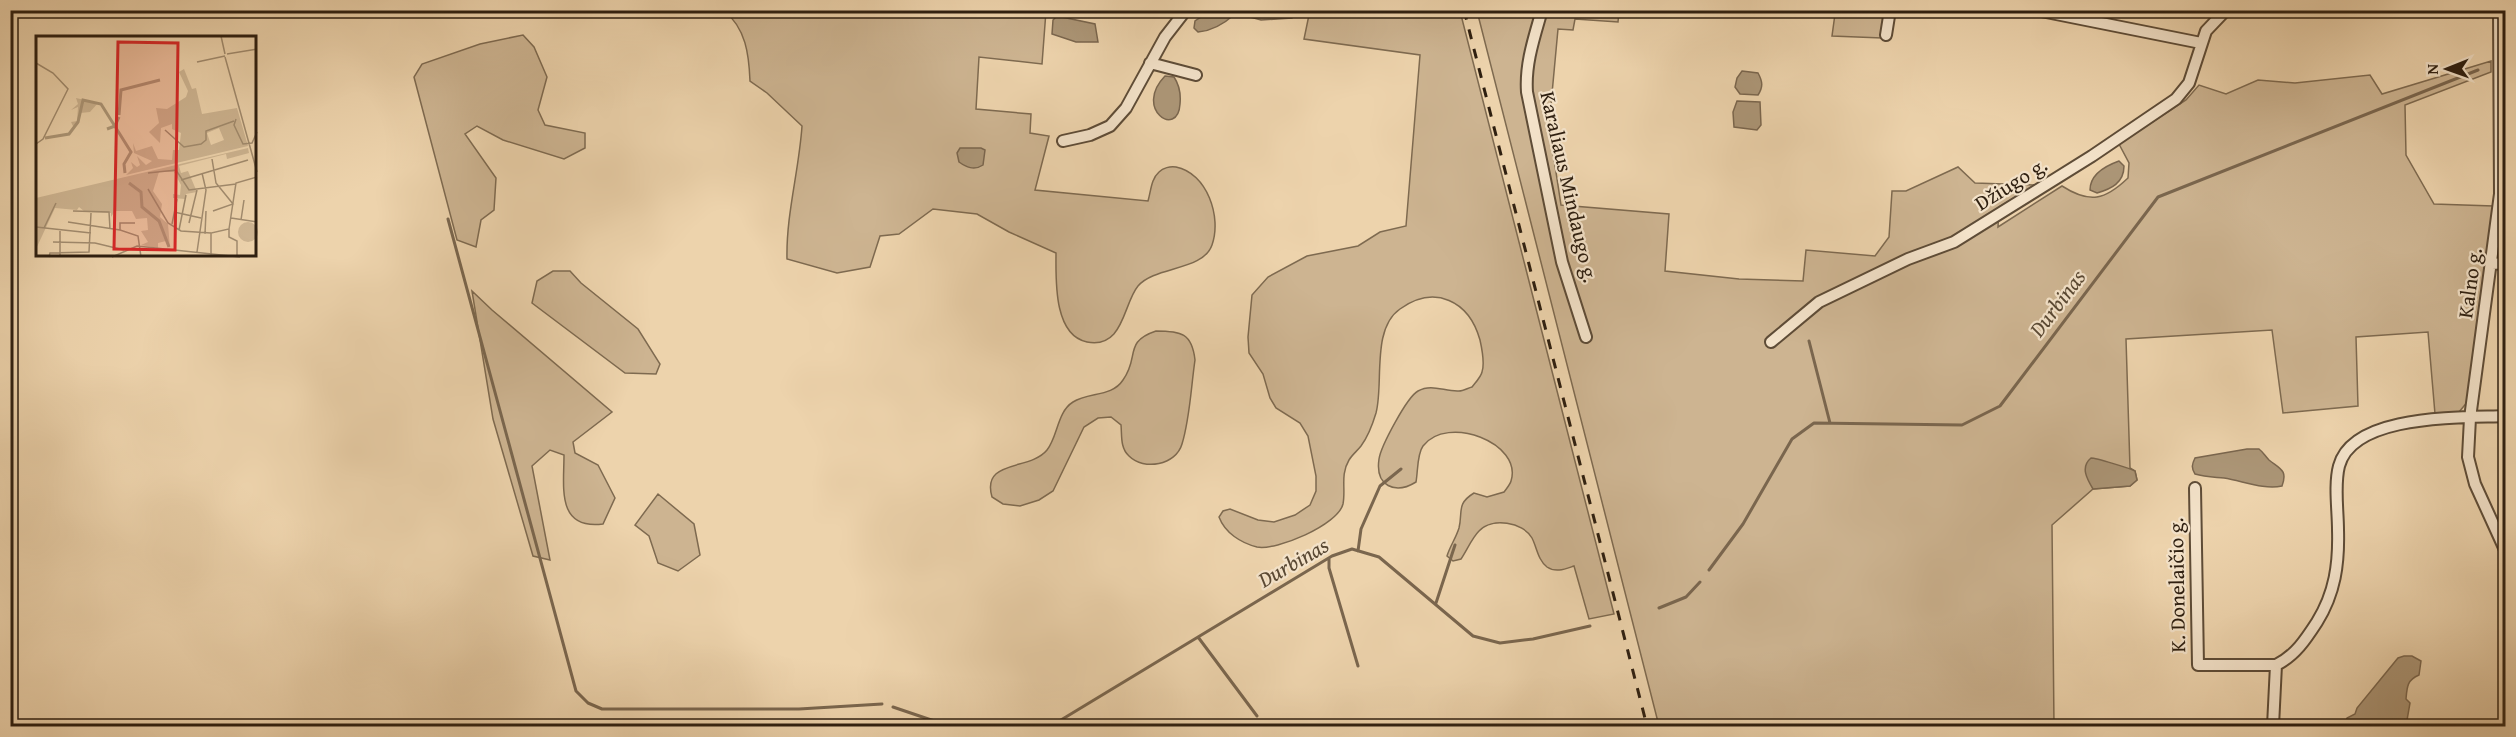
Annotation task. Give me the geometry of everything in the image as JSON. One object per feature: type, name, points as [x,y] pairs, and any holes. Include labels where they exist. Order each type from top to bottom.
[{"type":"street","points":[[1063,141],[1090,135],[1110,126],[1126,108],[1150,63],[1185,10]]},
{"type":"street","name":"Karaliaus Mindaugo g.","points":[[1542,10],[1528,58],[1527,92],[1562,262],[1586,337]]},
{"type":"street","points":[[1886,35],[1890,10]]},
{"type":"street","points":[[2036,10],[2201,43]]},
{"type":"street","name":"Džiugo g.","points":[[1771,342],[1819,302],[1908,259],[1954,242],[2092,156],[2176,99],[2188,83],[2206,31],[2226,10]]},
{"type":"street","name":"Kalno g.","points":[[2499,10],[2502,113],[2500,194],[2470,418],[2470,469],[2505,552]]},
{"type":"street","points":[[1150,63],[1196,75]]},
{"type":"street","points":[[2492,264],[2505,263]]},
{"type":"street","points":[[2273,726],[2276,665],[2291,655],[2308,635],[2334,585],[2339,556],[2338,467],[2348,448],[2369,434],[2392,426],[2505,416]]},
{"type":"street","name":"K. Donelaičio g.","points":[[2195,489],[2198,665],[2276,665]]},
{"type":"shaded area","points":[[1245,10],[1298,11],[1292,18],[1261,20],[1246,16]]},
{"type":"shaded area","points":[[1310,10],[1460,11],[1614,614],[1589,619],[1574,566],[1557,570],[1547,567],[1532,538],[1522,528],[1515,525],[1499,523],[1485,527],[1474,537],[1461,559],[1453,561],[1447,556],[1459,528],[1462,505],[1468,497],[1474,493],[1487,497],[1504,492],[1510,482],[1512,467],[1506,455],[1481,437],[1465,433],[1449,433],[1434,437],[1421,449],[1416,482],[1401,488],[1394,488],[1383,482],[1380,476],[1379,459],[1384,444],[1413,395],[1428,388],[1462,391],[1472,387],[1481,374],[1482,352],[1475,326],[1459,306],[1449,300],[1426,298],[1413,302],[1400,309],[1391,318],[1382,343],[1376,413],[1365,439],[1346,466],[1344,498],[1339,512],[1319,528],[1305,535],[1266,547],[1245,543],[1229,532],[1222,523],[1219,517],[1223,511],[1230,509],[1258,520],[1274,522],[1295,515],[1310,505],[1316,491],[1316,476],[1308,436],[1300,423],[1276,408],[1270,398],[1263,374],[1249,353],[1248,337],[1252,295],[1268,277],[1307,256],[1358,246],[1380,232],[1406,226],[1420,55],[1304,39]]},
{"type":"shaded area","points":[[724,11],[1046,11],[1042,64],[979,57],[976,109],[1031,114],[1030,133],[1049,136],[1035,190],[1148,201],[1156,175],[1161,171],[1176,167],[1187,171],[1204,187],[1209,198],[1215,222],[1212,245],[1199,260],[1155,275],[1138,286],[1115,332],[1108,339],[1099,342],[1087,342],[1076,337],[1068,329],[1062,317],[1057,290],[1056,253],[1009,232],[977,214],[933,209],[899,234],[880,236],[870,267],[837,273],[787,259],[788,226],[802,126],[767,93],[750,81],[749,61],[742,34]]},
{"type":"shaded area","points":[[1210,11],[1234,11],[1235,14],[1218,26],[1198,32],[1194,28],[1195,21]]},
{"type":"shaded area","points":[[1477,11],[1619,11],[1618,22],[1575,19],[1573,30],[1558,29],[1549,126],[1561,205],[1669,214],[1665,271],[1739,279],[1803,281],[1806,250],[1875,256],[1889,237],[1892,191],[1906,191],[1958,167],[1975,183],[2036,185],[1999,207],[1998,227],[2062,186],[2089,197],[2104,195],[2128,178],[2129,163],[2119,144],[2186,100],[2199,85],[2226,94],[2258,80],[2295,83],[2370,75],[2382,94],[2491,61],[2491,72],[2405,105],[2406,155],[2434,204],[2493,206],[2469,400],[2459,412],[2435,414],[2428,332],[2356,337],[2358,406],[2283,413],[2272,330],[2126,339],[2130,468],[2135,471],[2137,480],[2130,486],[2093,489],[2052,525],[2054,726],[1659,726]]},
{"type":"shaded area","points":[[1845,11],[1887,11],[1882,38],[1832,36],[1835,14],[1844,15]]},
{"type":"shaded area","points":[[1057,16],[1095,24],[1098,42],[1076,42],[1052,34],[1053,20]]},
{"type":"shaded area","points":[[523,35],[534,47],[547,77],[538,110],[545,125],[585,133],[585,148],[564,159],[503,140],[477,126],[465,134],[496,178],[494,210],[481,220],[476,247],[457,240],[414,77],[422,64],[480,44]]},
{"type":"shaded area","points":[[1742,71],[1758,73],[1762,84],[1758,95],[1740,94],[1735,87]]},
{"type":"shaded area","points":[[1165,76],[1174,77],[1180,90],[1180,104],[1177,114],[1172,119],[1166,119],[1155,109],[1156,88]]},
{"type":"shaded area","points":[[1737,101],[1760,102],[1761,125],[1757,130],[1734,127],[1733,112]]},
{"type":"shaded area","points":[[960,148],[985,150],[983,165],[970,168],[959,162],[957,153]]},
{"type":"shaded area","points":[[2119,161],[2124,166],[2122,177],[2116,184],[2097,193],[2090,190],[2095,175]]},
{"type":"shaded area","points":[[553,271],[570,271],[581,283],[638,329],[660,364],[656,374],[625,373],[532,303],[537,281]]},
{"type":"shaded area","points":[[472,291],[612,412],[573,442],[575,453],[598,465],[615,498],[603,524],[588,524],[577,520],[570,513],[564,492],[564,455],[550,450],[532,466],[550,560],[533,556],[493,419]]},
{"type":"shaded area","points":[[1156,331],[1184,335],[1191,344],[1195,360],[1189,413],[1179,451],[1167,461],[1159,464],[1135,461],[1124,449],[1121,425],[1111,417],[1098,418],[1084,427],[1053,491],[1039,500],[1020,506],[1003,504],[992,497],[991,485],[994,477],[1000,471],[1030,461],[1047,450],[1068,406],[1079,399],[1107,392],[1118,385],[1128,372],[1139,340]]},
{"type":"shaded area","points":[[2259,449],[2282,470],[2284,481],[2282,486],[2261,486],[2202,476],[2195,474],[2193,470],[2195,458]]},
{"type":"shaded area","points":[[2091,458],[2135,471],[2137,480],[2130,486],[2093,489],[2085,469]]},
{"type":"shaded area","points":[[658,494],[694,524],[700,555],[678,571],[658,563],[649,536],[635,525]]},
{"type":"shaded area","points":[[2412,656],[2421,661],[2419,675],[2412,679],[2407,687],[2406,699],[2410,703],[2406,726],[2387,726],[2381,723],[2376,726],[2344,726],[2347,718],[2355,714],[2357,708],[2398,658]]},
{"type":"waterway","name":"Durbinas","points":[[1709,570],[1743,524],[1792,439],[1814,423],[1962,425],[2000,406],[2158,197],[2478,70]]},
{"type":"waterway","points":[[448,219],[576,691],[588,703],[602,709],[799,709],[882,704]]},
{"type":"waterway","points":[[1809,341],[1830,423]]},
{"type":"waterway","points":[[1358,551],[1361,529],[1380,486],[1401,469]]},
{"type":"waterway","points":[[1436,603],[1455,545]]},
{"type":"waterway","name":"Durbinas","points":[[1051,726],[1332,556],[1352,549],[1379,557],[1473,636],[1500,643],[1533,639],[1590,626]]},
{"type":"waterway","points":[[1329,558],[1329,568],[1358,666]]},
{"type":"waterway","name":"Durbinas","points":[[1659,608],[1686,597],[1700,582]]},
{"type":"waterway","points":[[1198,637],[1257,716]]},
{"type":"waterway","points":[[893,707],[949,726]]},
{"type":"railway","points":[[1464,10],[1647,726]]}]
